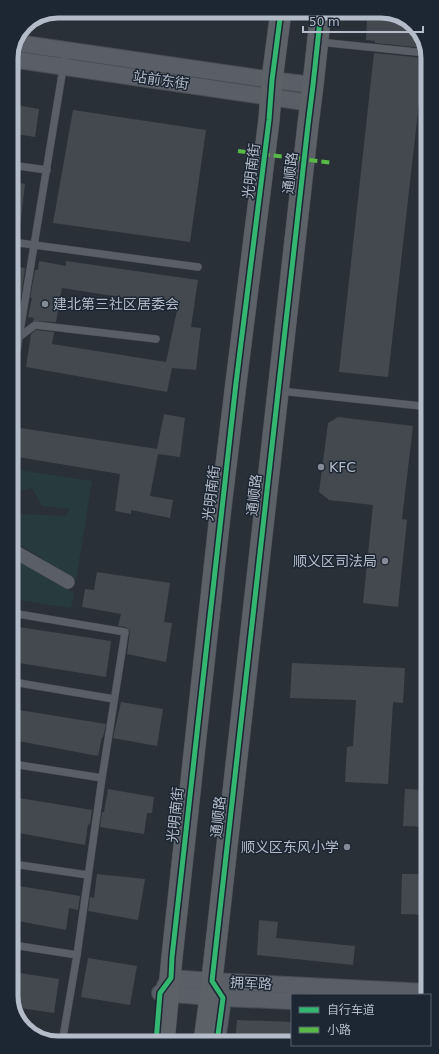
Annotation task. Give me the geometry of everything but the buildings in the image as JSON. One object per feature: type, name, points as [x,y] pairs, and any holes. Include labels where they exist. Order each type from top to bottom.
[{"type":"main road","name":"光明南街","points":[[167,988],[172,957],[220,515],[268,127],[279,18]]},
{"type":"main road","name":"通顺路","points":[[205,1036],[215,992],[278,391],[320,18]]},
{"type":"main road","points":[[164,1036],[167,988]]},
{"type":"street","name":"站前东街","points":[[21,44],[66,50],[312,94]]},
{"type":"street","name":"站前东街","points":[[18,60],[272,88]]},
{"type":"street","points":[[18,553],[68,582]]},
{"type":"street","name":"拥军路","points":[[167,988],[215,992],[421,992]]},
{"type":"street","points":[[157,1036],[167,988]]},
{"type":"street","points":[[217,1036],[215,992],[291,1001]]},
{"type":"lane","points":[[317,42],[421,52]]},
{"type":"lane","points":[[18,322],[34,245],[66,50]]},
{"type":"lane","points":[[18,165],[47,170]]},
{"type":"lane","points":[[18,243],[198,267]]},
{"type":"lane","points":[[18,335],[35,325],[156,339]]},
{"type":"lane","points":[[278,391],[421,406]]},
{"type":"lane","points":[[18,614],[124,632],[77,955],[63,1036]]},
{"type":"lane","points":[[18,683],[114,698]]},
{"type":"lane","points":[[18,765],[102,778]]},
{"type":"lane","points":[[18,865],[88,875]]},
{"type":"lane","points":[[18,946],[77,955]]},
{"type":"green space","points":[[18,470],[92,481],[76,580],[18,543],[18,531],[21,514],[66,516],[70,509],[42,506],[32,488],[18,491]]},
{"type":"green space","points":[[18,560],[74,593],[71,608],[18,600]]},
{"type":"marked path","points":[[238,151],[333,163]]},
{"type":"cycle path","points":[[156,1036],[160,993],[171,978],[172,957],[236,383],[269,120],[272,80],[280,18]]},
{"type":"cycle path","points":[[218,1036],[223,998],[212,981],[320,18]]},
{"type":"place","name":"建北第三社区居委会","points":[[45,304]]},
{"type":"place","name":"KFC","points":[[321,467]]},
{"type":"place","name":"顺义区司法局","points":[[385,561]]},
{"type":"place","name":"顺义区东风小学","points":[[347,847]]}]
